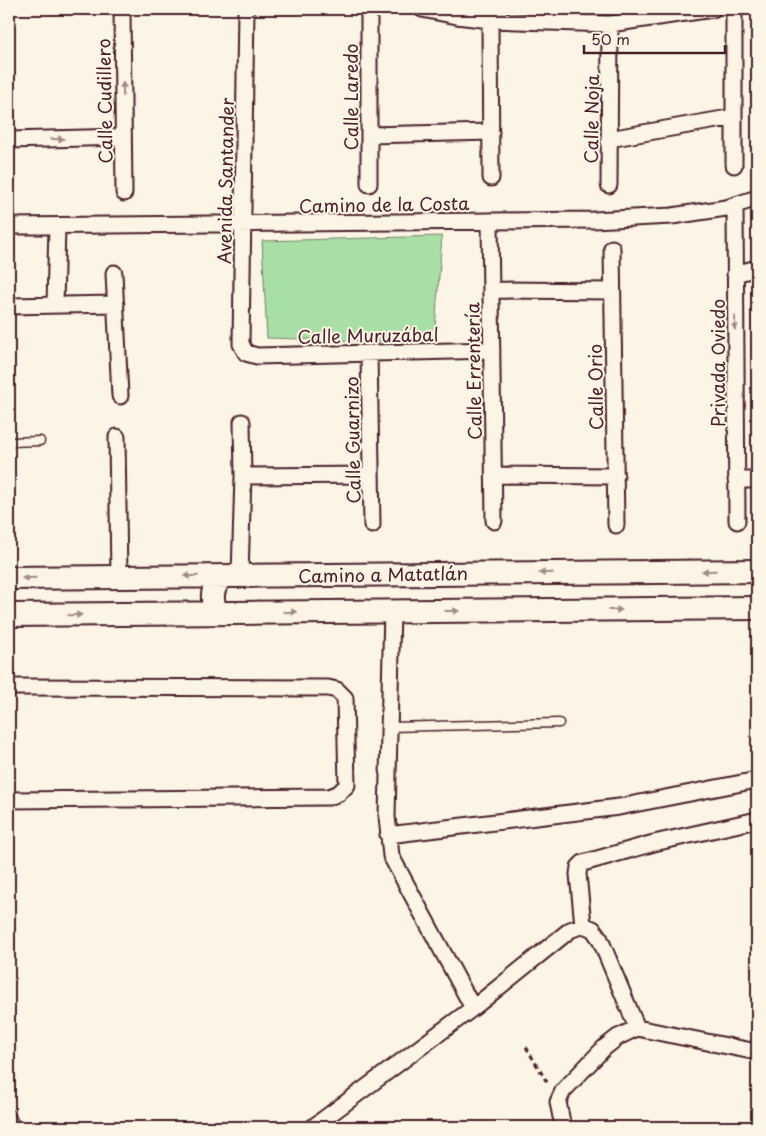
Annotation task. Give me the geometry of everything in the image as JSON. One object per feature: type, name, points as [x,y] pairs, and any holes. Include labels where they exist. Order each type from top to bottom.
[{"type":"street","name":"Calle Cudillero","points":[[122,9],[124,193]]},
{"type":"street","name":"Avenida Santander","points":[[246,9],[241,344],[246,353]]},
{"type":"street","name":"Calle Laredo","points":[[369,9],[369,184]]},
{"type":"street","points":[[425,9],[490,20],[610,24],[660,13],[713,9]]},
{"type":"street","points":[[734,9],[734,165]]},
{"type":"street","points":[[490,20],[491,178]]},
{"type":"street","name":"Calle Noja","points":[[609,185],[610,24]]},
{"type":"street","points":[[609,139],[734,117]]},
{"type":"street","points":[[369,135],[491,132]]},
{"type":"street","points":[[9,140],[123,137]]},
{"type":"street","name":"Camino de la Costa","points":[[9,226],[593,220],[672,216],[726,208],[757,198]]},
{"type":"street","name":"Privada Oviedo","points":[[735,205],[737,521]]},
{"type":"street","name":"Calle Errentería","points":[[490,221],[494,521]]},
{"type":"street","points":[[55,305],[57,226]]},
{"type":"street","name":"Calle Orio","points":[[612,248],[616,525]]},
{"type":"street","points":[[735,274],[757,268]]},
{"type":"street","points":[[114,273],[120,396]]},
{"type":"street","points":[[491,290],[612,292]]},
{"type":"street","points":[[9,306],[116,304]]},
{"type":"street","name":"Calle Muruzábal","points":[[246,353],[257,356],[492,350]]},
{"type":"street","name":"Calle Guarnizo","points":[[369,354],[372,525]]},
{"type":"street","points":[[241,575],[242,422]]},
{"type":"street","points":[[117,437],[118,577]]},
{"type":"street","points":[[243,476],[371,475]]},
{"type":"street","points":[[494,475],[616,476]]},
{"type":"street","points":[[736,480],[757,480]]},
{"type":"street","name":"Camino a Matatlán","points":[[9,578],[757,571]]},
{"type":"street","points":[[217,613],[212,604],[212,593],[216,584],[241,575],[266,582],[268,592],[266,601],[261,608],[252,612]]},
{"type":"street","name":"Camino a Matatlán","points":[[9,615],[757,608]]},
{"type":"street","points":[[392,611],[386,816],[391,856],[473,1008]]},
{"type":"street","points":[[9,687],[318,688],[337,690],[345,698],[347,784],[339,793],[329,797],[9,800]]},
{"type":"street","points":[[388,834],[619,807],[757,780]]},
{"type":"street","points":[[583,925],[578,874],[579,867],[583,863],[654,843],[757,820]]},
{"type":"street","points":[[313,1127],[473,1008],[570,930],[583,925],[593,929],[600,939],[637,1028]]},
{"type":"street","points":[[563,1127],[558,1102],[563,1091],[604,1048],[618,1037],[637,1028],[757,1052]]},
{"type":"lane","points":[[9,442],[40,441]]},
{"type":"lane","points":[[390,727],[559,723]]},
{"type":"lane","points":[[9,1113],[16,1127]]},
{"type":"path","points":[[526,1047],[558,1102]]},
{"type":"green space","points":[[442,236],[434,343],[267,338],[262,241]]}]
